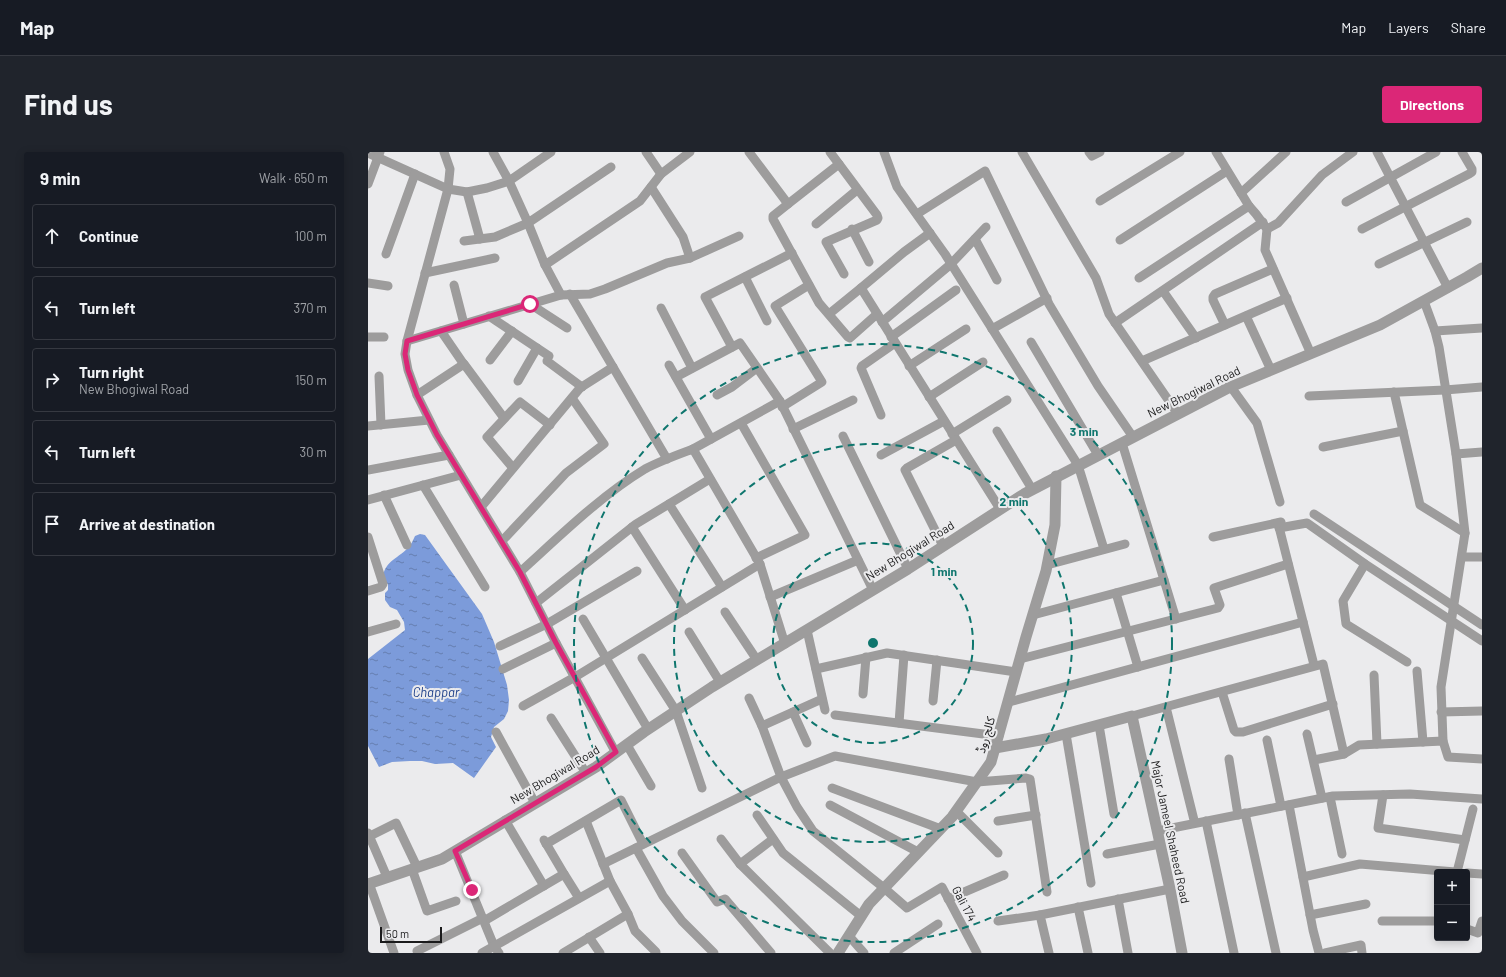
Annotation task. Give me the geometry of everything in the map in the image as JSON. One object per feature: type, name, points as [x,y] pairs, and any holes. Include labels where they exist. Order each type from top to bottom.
[{"type":"street","points":[[444,152],[450,169],[448,189],[407,341],[405,354],[408,370],[417,395],[429,420],[520,572],[556,643],[616,752]]},
{"type":"street","points":[[493,152],[509,181],[545,265],[613,367],[667,459]]},
{"type":"street","points":[[368,153],[379,155],[448,189],[467,192],[509,181],[551,152]]},
{"type":"street","points":[[646,152],[661,174]]},
{"type":"street","points":[[545,265],[640,201],[661,174],[690,152]]},
{"type":"street","points":[[749,152],[788,204]]},
{"type":"street","points":[[830,152],[878,218],[877,220],[852,229],[826,242],[844,274]]},
{"type":"street","points":[[884,152],[897,187],[951,264],[1078,465],[1104,549]]},
{"type":"street","points":[[1022,152],[1096,278],[1109,314],[1178,414]]},
{"type":"street","points":[[1089,152],[1092,156],[1100,152]]},
{"type":"street","points":[[1100,201],[1180,152]]},
{"type":"street","points":[[1216,152],[1249,206],[1265,226],[1265,250],[1311,354]]},
{"type":"street","points":[[1241,193],[1286,152]]},
{"type":"street","points":[[1115,323],[1265,226],[1278,223],[1322,175],[1353,152]]},
{"type":"street","points":[[1377,152],[1448,288]]},
{"type":"street","points":[[1346,202],[1436,152]]},
{"type":"street","points":[[1362,229],[1472,172],[1472,169],[1462,152]]},
{"type":"street","points":[[368,184],[379,155]]},
{"type":"street","points":[[839,164],[773,216],[773,219],[819,303],[850,338],[951,264],[986,227]]},
{"type":"street","points":[[464,241],[495,237],[528,223],[611,167]]},
{"type":"street","points":[[917,214],[985,171],[1046,298],[1098,386],[1133,437]]},
{"type":"street","points":[[1120,240],[1228,171]]},
{"type":"street","points":[[386,254],[415,174]]},
{"type":"street","points":[[651,187],[683,237],[690,258]]},
{"type":"street","points":[[816,224],[857,190]]},
{"type":"street","points":[[467,192],[480,239]]},
{"type":"street","points":[[1139,278],[1249,206]]},
{"type":"street","points":[[1379,264],[1467,222]]},
{"type":"street","points":[[852,229],[869,262]]},
{"type":"street","points":[[829,314],[904,252],[930,233]]},
{"type":"street","points":[[407,341],[565,294],[590,294],[667,263],[690,258],[739,236]]},
{"type":"street","points":[[975,239],[997,280]]},
{"type":"street","points":[[732,347],[705,297],[792,253]]},
{"type":"street","points":[[425,273],[495,258]]},
{"type":"street","name":"New Bhogiwal Road","points":[[368,883],[442,859],[586,773],[648,729],[720,682],[908,569],[1032,489],[1231,387],[1380,325],[1482,268]]},
{"type":"street","points":[[1225,325],[1213,300],[1215,294],[1273,269]]},
{"type":"street","points":[[745,277],[767,321]]},
{"type":"street","points":[[368,283],[388,286]]},
{"type":"street","points":[[454,285],[464,324]]},
{"type":"street","points":[[520,572],[588,511],[646,469],[693,449],[822,382],[775,306],[809,285]]},
{"type":"street","points":[[861,288],[1000,509]]},
{"type":"street","points":[[882,415],[861,368],[862,366],[956,290]]},
{"type":"street","points":[[1163,291],[1196,338]]},
{"type":"street","points":[[992,328],[1046,298]]},
{"type":"street","points":[[1142,361],[1286,298]]},
{"type":"street","points":[[1424,301],[1435,331],[1456,454],[1465,533],[1455,608],[1441,687],[1443,742],[1448,757],[1482,759]]},
{"type":"street","points":[[530,304],[568,328]]},
{"type":"street","points":[[661,308],[692,368]]},
{"type":"street","points":[[489,316],[538,348],[582,387]]},
{"type":"street","points":[[1246,316],[1271,370]]},
{"type":"street","points":[[1435,331],[1482,328]]},
{"type":"street","points":[[909,366],[966,329]]},
{"type":"street","points":[[441,331],[504,418]]},
{"type":"street","points":[[490,360],[512,331]]},
{"type":"street","points":[[368,337],[384,337]]},
{"type":"street","points":[[676,377],[740,342],[781,404],[873,590]]},
{"type":"street","points":[[1030,342],[1098,455]]},
{"type":"street","points":[[518,381],[538,348]]},
{"type":"street","points":[[929,398],[982,362]]},
{"type":"street","points":[[417,395],[464,364],[465,366]]},
{"type":"street","points":[[669,365],[711,439]]},
{"type":"street","points":[[481,507],[582,387],[613,367]]},
{"type":"street","points":[[717,395],[732,387],[757,368]]},
{"type":"street","points":[[379,376],[381,425]]},
{"type":"street","points":[[1231,387],[1257,424],[1280,502]]},
{"type":"street","points":[[1309,396],[1482,387]]},
{"type":"street","points":[[1394,392],[1420,505],[1465,533]]},
{"type":"street","points":[[502,542],[566,473],[604,444],[572,398]]},
{"type":"street","points":[[793,429],[853,400]]},
{"type":"street","points":[[943,546],[905,470],[1007,400]]},
{"type":"street","points":[[513,468],[487,437],[520,402],[550,425]]},
{"type":"street","points":[[368,426],[429,420]]},
{"type":"street","points":[[880,456],[944,421]]},
{"type":"street","points":[[523,706],[575,677],[722,587],[758,561],[805,535],[741,423]]},
{"type":"street","points":[[997,431],[1032,489]]},
{"type":"street","points":[[1323,447],[1402,431]]},
{"type":"street","points":[[843,436],[908,569]]},
{"type":"street","points":[[1122,443],[1176,619]]},
{"type":"street","points":[[693,449],[758,561],[785,644]]},
{"type":"street","points":[[1456,454],[1482,452]]},
{"type":"street","points":[[368,470],[449,455]]},
{"type":"street","points":[[368,500],[461,475]]},
{"type":"street","name":"کالج روڈ","points":[[838,953],[869,904],[941,829],[956,811],[991,762],[1048,565],[1055,525],[1056,476]]},
{"type":"street","points":[[536,603],[632,527],[710,479]]},
{"type":"street","points":[[423,485],[485,587]]},
{"type":"street","points":[[384,495],[408,545]]},
{"type":"street","points":[[669,504],[722,587]]},
{"type":"street","points":[[1314,514],[1482,625]]},
{"type":"street","points":[[1213,537],[1279,524],[1307,523],[1364,564],[1482,641]]},
{"type":"street","points":[[1279,524],[1314,665]]},
{"type":"street","points":[[632,527],[685,610]]},
{"type":"street","points":[[368,537],[383,584],[381,587],[368,591]]},
{"type":"street","points":[[1048,565],[1125,544]]},
{"type":"street","points":[[1462,557],[1482,557]]},
{"type":"street","points":[[770,597],[858,560]]},
{"type":"street","points":[[1020,659],[1220,607],[1214,588],[1288,564]]},
{"type":"street","points":[[1364,564],[1343,600],[1346,624],[1407,662]]},
{"type":"street","points":[[500,646],[547,624],[636,571]]},
{"type":"street","points":[[1033,615],[1164,580]]},
{"type":"street","points":[[1116,593],[1138,667]]},
{"type":"street","points":[[726,612],[757,660]]},
{"type":"street","points":[[583,619],[648,729]]},
{"type":"street","points":[[1008,702],[1303,622]]},
{"type":"street","points":[[368,632],[396,624]]},
{"type":"street","points":[[807,630],[825,710]]},
{"type":"street","points":[[689,632],[720,682]]},
{"type":"street","points":[[503,669],[556,643]]},
{"type":"street","points":[[816,669],[887,653],[1016,672]]},
{"type":"street","points":[[899,723],[904,655]]},
{"type":"street","points":[[863,694],[866,657]]},
{"type":"street","points":[[642,658],[676,711],[702,788]]},
{"type":"street","points":[[933,701],[937,660]]},
{"type":"street","points":[[995,748],[1066,734],[1222,692],[1322,663],[1324,665],[1344,754]]},
{"type":"street","points":[[1417,671],[1423,742]]},
{"type":"street","points":[[1374,675],[1377,744]]},
{"type":"street","points":[[1222,692],[1234,730],[1236,732],[1243,732],[1333,704]]},
{"type":"street","points":[[749,698],[762,726],[782,777],[797,807],[813,831],[884,888]]},
{"type":"street","points":[[762,726],[822,699]]},
{"type":"street","points":[[1166,707],[1194,820]]},
{"type":"street","points":[[1441,712],[1482,711]]},
{"type":"street","points":[[793,712],[807,743]]},
{"type":"street","points":[[835,715],[999,736]]},
{"type":"street","name":"Major Jameel Shaheed Road","points":[[1132,716],[1170,889],[1182,953]]},
{"type":"street","points":[[551,718],[586,773]]},
{"type":"street","points":[[1099,725],[1114,814]]},
{"type":"street","points":[[496,732],[535,803]]},
{"type":"street","points":[[1066,734],[1091,883]]},
{"type":"street","points":[[1307,734],[1342,854]]},
{"type":"street","points":[[1267,740],[1303,877],[1319,953]]},
{"type":"street","points":[[1314,760],[1344,754],[1359,745],[1443,742]]},
{"type":"street","points":[[627,745],[651,786]]},
{"type":"street","points":[[603,864],[782,777],[835,756],[977,782],[1026,778],[1030,779],[1047,892]]},
{"type":"street","points":[[1229,759],[1276,953]]},
{"type":"street","points":[[832,788],[941,829]]},
{"type":"street","points":[[1157,831],[1326,797],[1410,794],[1482,799]]},
{"type":"street","points":[[1383,795],[1378,828],[1465,840]]},
{"type":"street","points":[[579,898],[545,842],[586,821],[621,800],[639,846],[663,896],[682,921],[714,953]]},
{"type":"street","points":[[830,805],[918,852]]},
{"type":"street","points":[[1457,869],[1473,809]]},
{"type":"street","points":[[956,811],[998,853]]},
{"type":"street","points":[[757,815],[783,853],[861,916]]},
{"type":"street","points":[[998,821],[1036,815]]},
{"type":"street","points":[[505,820],[544,886]]},
{"type":"street","points":[[586,821],[610,881],[628,914],[635,931],[655,953]]},
{"type":"street","points":[[1206,821],[1234,953]]},
{"type":"street","points":[[387,877],[371,849],[369,834],[396,823],[414,868],[427,911],[456,901]]},
{"type":"street","points":[[720,838],[740,864],[830,953]]},
{"type":"street","points":[[740,864],[773,839]]},
{"type":"street","points":[[1107,854],[1160,844]]},
{"type":"street","points":[[455,851],[497,950]]},
{"type":"street","points":[[682,854],[717,902],[725,899],[771,953]]},
{"type":"street","points":[[1303,877],[1360,864],[1434,870]]},
{"type":"street","points":[[1470,873],[1482,874]]},
{"type":"street","points":[[417,951],[483,920],[564,874]]},
{"type":"street","points":[[948,899],[1004,875]]},
{"type":"street","points":[[482,953],[497,950],[579,898],[610,881]]},
{"type":"street","points":[[368,883],[394,953]]},
{"type":"street","name":"Gali 174","points":[[884,888],[907,908],[942,887],[977,953]]},
{"type":"street","points":[[998,921],[1040,915],[1170,889]]},
{"type":"street","points":[[1118,899],[1128,953]]},
{"type":"street","points":[[1310,914],[1366,904]]},
{"type":"street","points":[[1078,907],[1088,953]]},
{"type":"street","points":[[563,953],[628,914]]},
{"type":"street","points":[[1040,915],[1046,952]]},
{"type":"street","points":[[1382,921],[1434,921]]},
{"type":"street","points":[[1470,930],[1478,933],[1482,921]]},
{"type":"street","points":[[894,953],[938,924]]},
{"type":"street","points":[[848,936],[864,953]]},
{"type":"street","points":[[589,937],[600,953]]},
{"type":"street","points":[[1325,953],[1361,945],[1362,953]]},
{"type":"water","name":"Chappar","points":[[420,534],[425,535],[482,614],[494,642],[507,685],[509,700],[508,711],[504,719],[494,727],[491,737],[496,747],[474,778],[453,763],[435,764],[422,761],[410,761],[392,762],[379,767],[368,746],[368,659],[405,630],[404,622],[397,610],[390,607],[385,600],[385,593],[388,590],[388,584],[383,582],[383,575],[387,566],[408,548],[415,536]]},
{"type":"route","points":[[472,890],[455,851],[596,767],[616,752],[556,643],[520,572],[437,435],[417,395],[408,370],[405,354],[407,341],[530,304]]}]
